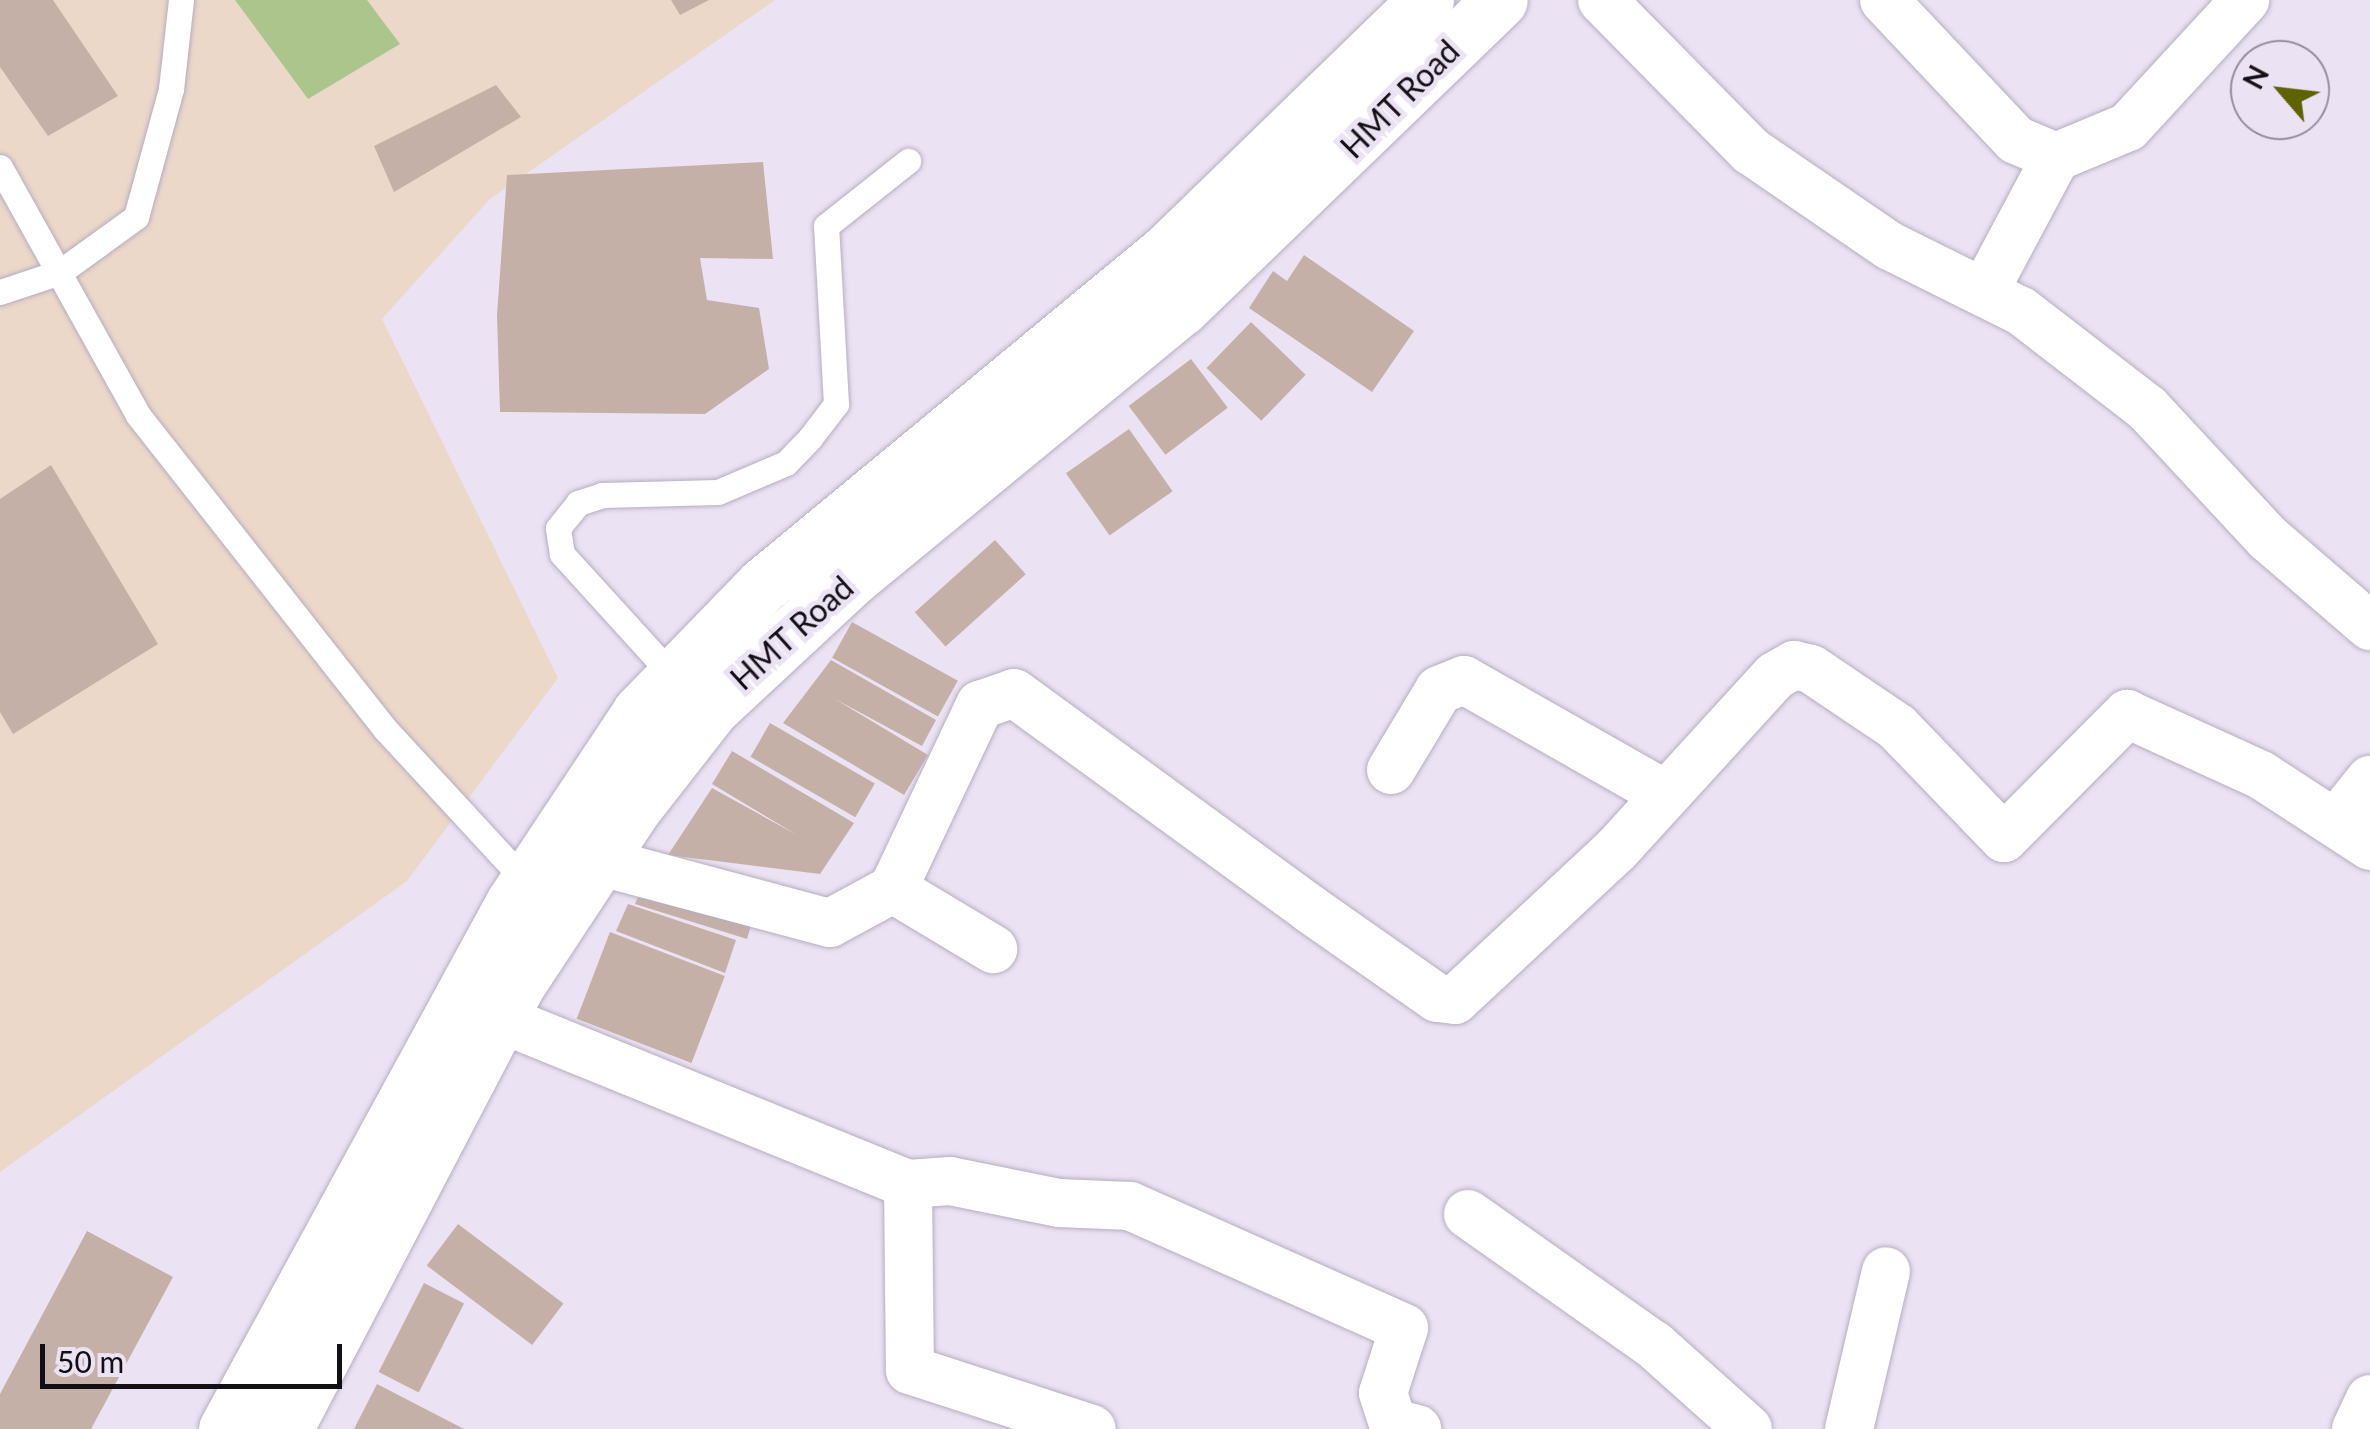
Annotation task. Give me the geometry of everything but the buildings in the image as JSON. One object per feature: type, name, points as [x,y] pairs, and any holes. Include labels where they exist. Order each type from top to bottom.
[{"type":"main road","name":"HMT Road","points":[[226,1429],[365,1166],[526,882],[595,773],[672,675],[763,585],[1166,252],[1426,0]]},
{"type":"main road","name":"HMT Road","points":[[284,1429],[499,1018],[598,862],[710,709],[768,653],[1182,308],[1500,0]]},
{"type":"street","points":[[1602,0],[1750,151],[1890,246],[2022,311],[2147,408],[2268,538],[2370,626]]},
{"type":"street","points":[[1884,0],[2016,140],[2056,157]]},
{"type":"street","points":[[1984,292],[2056,157],[2128,127],[2245,0]]},
{"type":"street","points":[[598,862],[830,923],[892,890],[980,705],[1014,692],[1437,998],[1455,1000],[1467,993],[1665,794],[1775,676],[1794,665],[1811,668],[1897,727],[2004,838],[2127,714],[2262,775],[2353,833],[2370,780]]},
{"type":"street","points":[[1392,770],[1439,690],[1464,680],[1665,794]]},
{"type":"street","points":[[892,890],[992,948]]},
{"type":"street","points":[[499,1018],[908,1184],[950,1180],[1059,1203],[1130,1206],[1404,1328],[1382,1393],[1398,1427]]},
{"type":"street","points":[[908,1184],[910,1370],[1092,1429]]},
{"type":"street","points":[[1468,1214],[1654,1345],[1748,1429]]},
{"type":"street","points":[[1849,1429],[1886,1271]]},
{"type":"street","points":[[2356,1429],[2370,1400]]},
{"type":"lane","points":[[0,292],[60,272],[136,217],[171,89],[181,0]]},
{"type":"lane","points":[[672,675],[562,554],[558,528],[578,502],[602,495],[718,492],[786,463],[836,404],[826,226],[908,162]]},
{"type":"lane","points":[[0,167],[138,415],[385,729],[526,882]]},
{"type":"shaded area","points":[[0,0],[775,0],[490,199],[382,319],[558,678],[407,881],[0,1172]]},
{"type":"green space","points":[[235,0],[367,0],[400,44],[308,99]]}]
